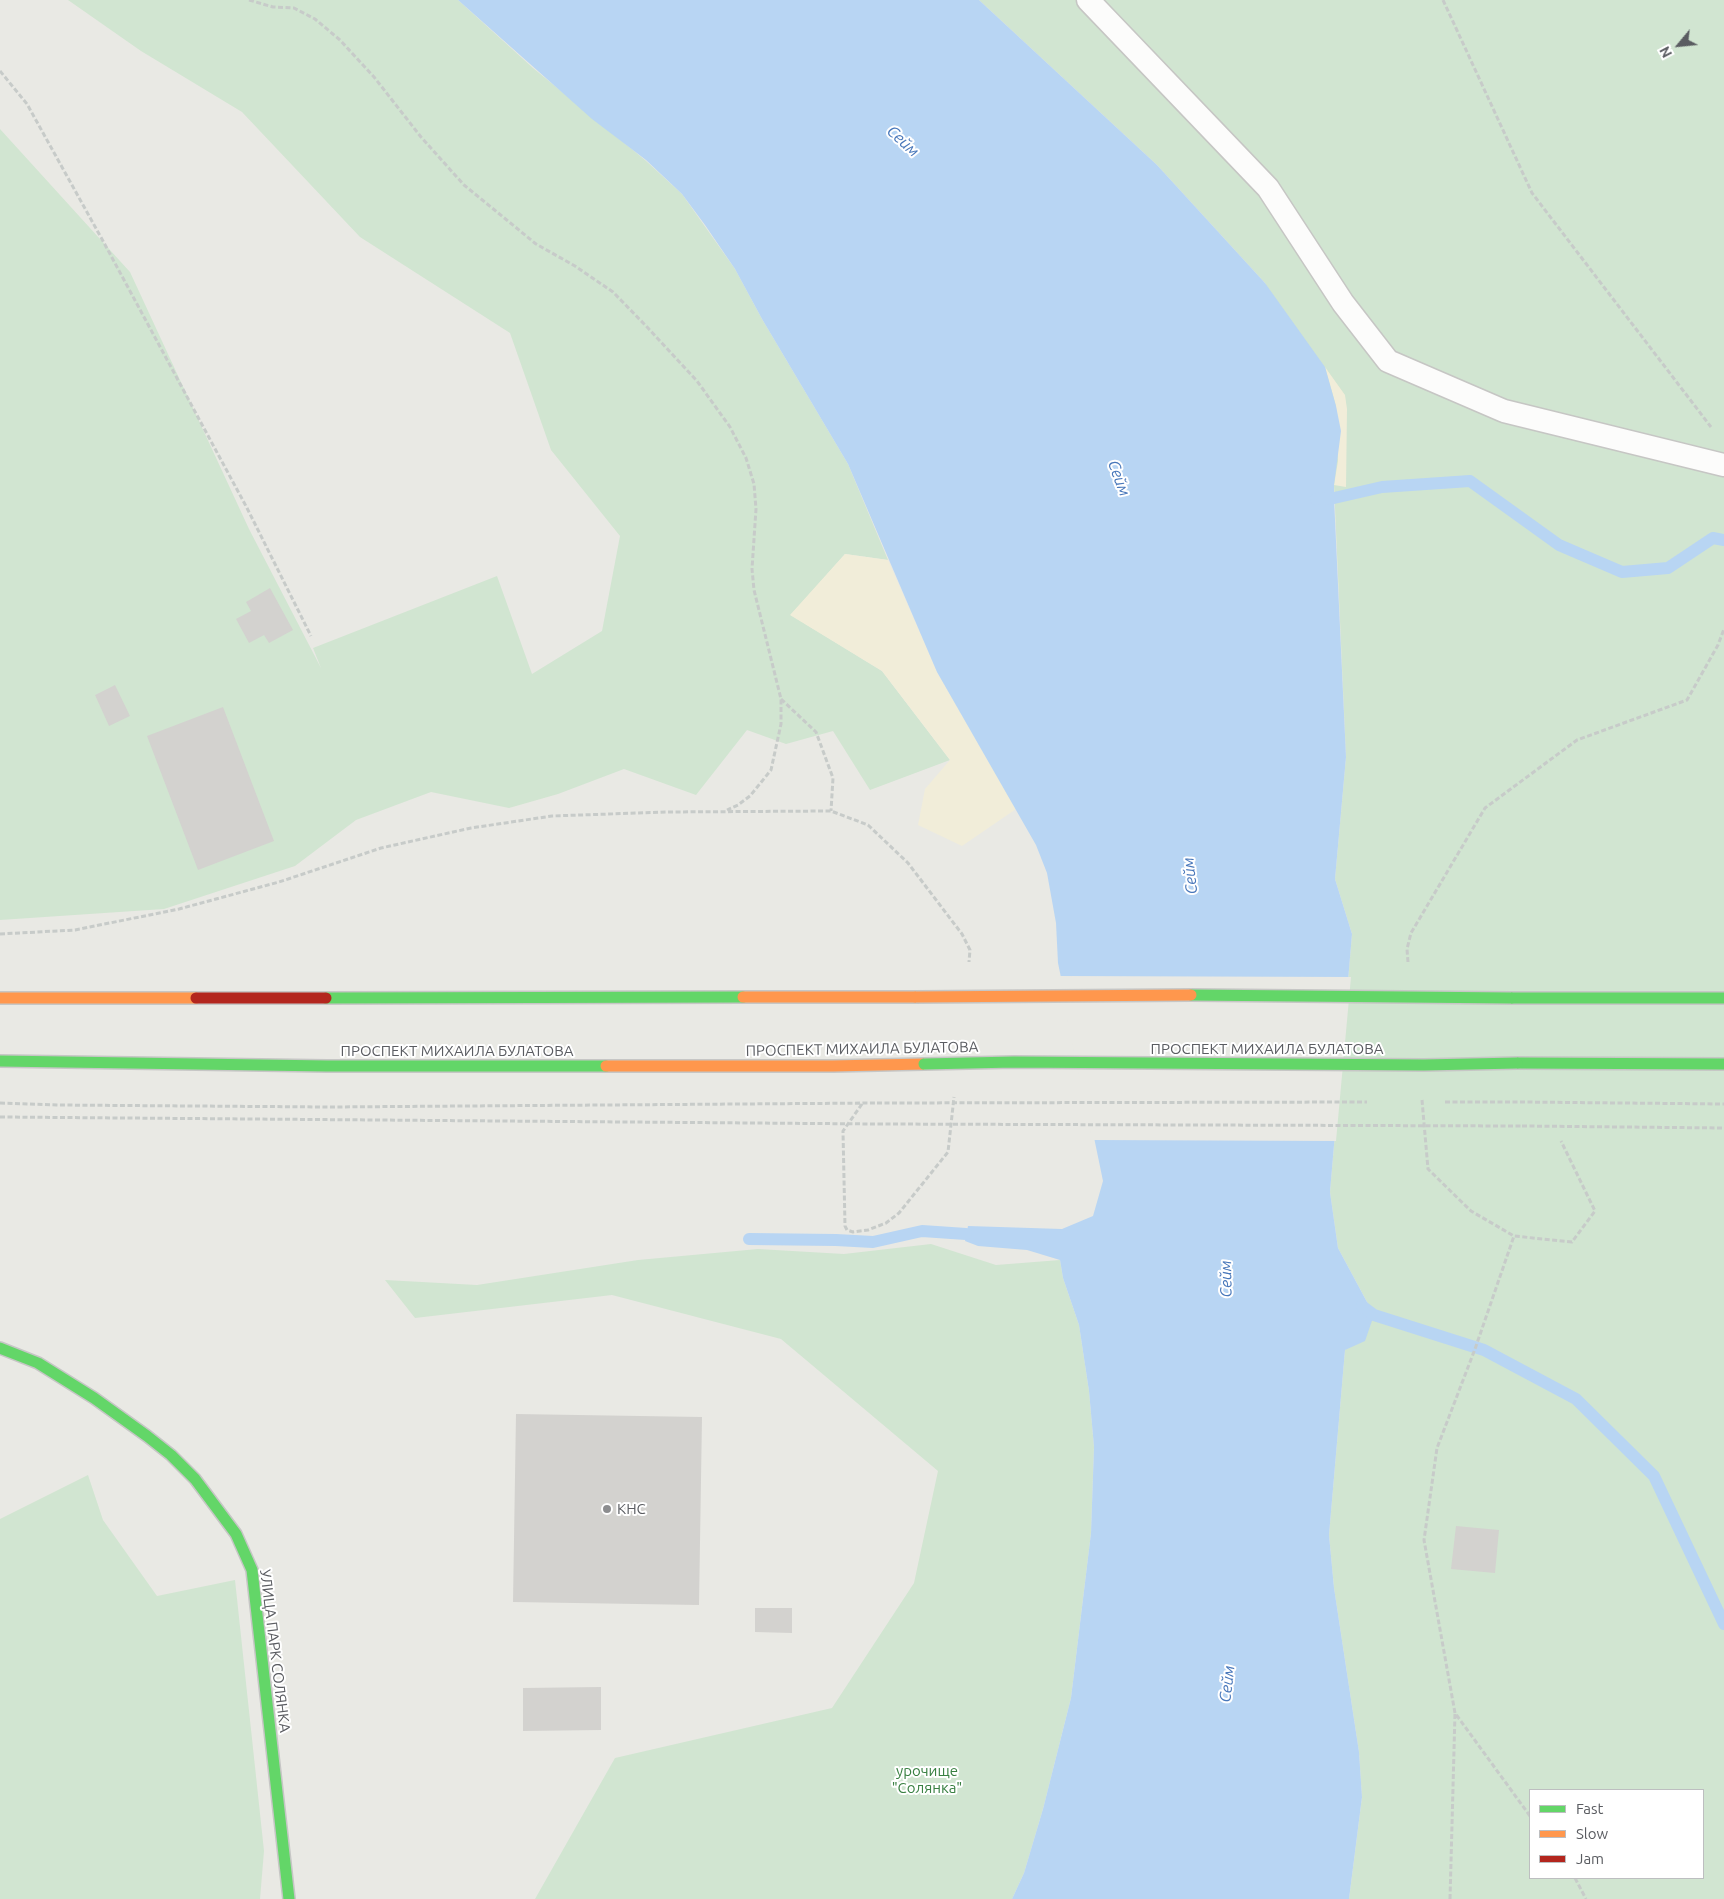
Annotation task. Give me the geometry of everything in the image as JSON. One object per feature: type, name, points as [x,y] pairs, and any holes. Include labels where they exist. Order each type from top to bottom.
[{"type":"street","points":[[0,998],[1144,995],[1724,998]]},
{"type":"street","name":"ПРОСПЕКТ МИХАИЛА БУЛАТОВА","points":[[0,1061],[317,1066],[833,1066],[1014,1062],[1724,1064]]},
{"type":"street","name":"УЛИЦА ПАРК СОЛЯНКА","points":[[0,1348],[38,1363],[94,1398],[172,1455],[216,1505],[236,1534],[252,1570],[289,1899]]},
{"type":"lane","points":[[1088,0],[1268,188],[1343,303],[1388,361],[1504,411],[1724,465]]},
{"type":"path","points":[[249,0],[274,7],[294,8],[316,19],[374,77],[421,137],[464,185],[536,244],[575,266],[613,292],[697,381],[730,427],[746,458],[754,484],[756,509],[752,569],[754,590],[780,699],[781,724],[771,770],[750,796],[724,812]]},
{"type":"path","points":[[1443,0],[1532,193],[1716,434]]},
{"type":"path","points":[[0,72],[26,104],[103,241],[247,508],[311,636]]},
{"type":"path","points":[[1411,933],[1485,808],[1577,740],[1687,700],[1718,645],[1724,629]]},
{"type":"path","points":[[780,699],[816,732],[833,778],[831,811]]},
{"type":"path","points":[[0,934],[75,930],[179,909],[279,882],[380,848],[471,828],[552,816],[612,812],[831,811],[868,825],[908,863],[962,934],[970,950],[968,969]]},
{"type":"path","points":[[862,1104],[843,1131],[845,1226],[847,1230],[852,1232],[868,1230],[886,1223],[899,1214],[948,1152],[954,1094]]},
{"type":"path","points":[[0,1103],[310,1107],[1372,1102]]},
{"type":"path","points":[[1421,1102],[1431,1102]]},
{"type":"path","points":[[1441,1102],[1724,1104]]},
{"type":"path","points":[[0,1117],[1724,1128]]},
{"type":"path","points":[[1428,1169],[1471,1211],[1514,1236],[1572,1242],[1595,1211],[1561,1141]]},
{"type":"path","points":[[1450,1899],[1455,1712],[1424,1540],[1436,1448],[1475,1349],[1514,1236]]},
{"type":"path","points":[[1455,1712],[1529,1815]]},
{"type":"path","points":[[1576,1879],[1586,1899]]},
{"type":"green space","points":[[68,0],[458,0],[533,68],[645,160],[682,194],[735,269],[762,319],[848,464],[888,560],[845,554],[791,615],[882,671],[950,760],[870,790],[833,731],[786,744],[747,730],[696,795],[624,769],[558,794],[509,808],[431,792],[356,820],[295,866],[164,909],[0,920],[0,129],[130,272],[249,529],[321,668],[313,648],[497,576],[532,674],[602,631],[620,536],[551,450],[510,333],[360,237],[242,112],[141,51]]},
{"type":"green space","points":[[979,0],[1724,0],[1724,1899],[1349,1899],[1362,1797],[1359,1752],[1334,1588],[1329,1535],[1345,1350],[1374,1315],[1338,1248],[1330,1192],[1352,934],[1335,879],[1346,757],[1334,485],[1265,283],[1157,165]]},
{"type":"green space","name":"урочище \"Солянка\"","points":[[931,1244],[996,1265],[1060,1260],[1063,1278],[1079,1325],[1089,1391],[1094,1447],[1091,1533],[1071,1698],[1043,1809],[1024,1873],[1012,1899],[535,1899],[615,1758],[832,1708],[914,1583],[938,1471],[781,1339],[612,1295],[415,1318],[385,1280],[477,1285],[638,1260],[758,1249],[844,1254]]},
{"type":"green space","points":[[88,1475],[103,1520],[157,1596],[235,1580],[264,1851],[260,1899],[0,1899],[0,1519]]},
{"type":"sand","points":[[1325,367],[1345,395],[1347,409],[1346,487],[1334,485],[1338,461],[1336,406]]},
{"type":"sand","points":[[845,554],[888,560],[937,672],[1016,809],[962,846],[918,825],[925,789],[950,760],[882,671],[790,615]]},
{"type":"water","name":"Сейм","points":[[458,0],[979,0],[1157,165],[1265,283],[1325,367],[1341,431],[1334,498],[1346,757],[1335,879],[1352,934],[1330,1192],[1338,1248],[1374,1315],[1365,1341],[1345,1350],[1329,1535],[1334,1588],[1359,1752],[1362,1797],[1349,1899],[1012,1899],[1024,1873],[1043,1809],[1071,1698],[1091,1533],[1094,1447],[1089,1391],[1079,1325],[1063,1278],[1060,1260],[1027,1250],[978,1246],[965,1241],[968,1226],[1062,1229],[1093,1216],[1103,1181],[1058,963],[1056,923],[1047,873],[1036,845],[937,672],[848,464],[762,319],[735,269],[682,194],[646,160],[592,119]]},
{"type":"pier","points":[[1058,976],[1351,977],[1336,1141],[1092,1140]]},
{"type":"building","points":[[270,588],[293,630],[269,643],[264,635],[249,643],[236,619],[251,611],[246,602]]},
{"type":"building","points":[[115,685],[130,716],[109,726],[95,695]]},
{"type":"building","points":[[223,707],[274,841],[198,870],[147,736]]},
{"type":"building","name":"КНС","points":[[516,1414],[702,1417],[699,1605],[513,1602]]},
{"type":"building","points":[[1456,1526],[1499,1530],[1495,1573],[1451,1569]]},
{"type":"building","points":[[755,1608],[792,1608],[792,1633],[755,1632]]},
{"type":"building","points":[[601,1687],[601,1730],[523,1731],[523,1688]]},
{"type":"waterway","points":[[1316,499],[1334,498],[1382,487],[1470,481],[1559,545],[1622,572],[1668,568],[1713,538],[1724,540]]},
{"type":"waterway","points":[[749,1239],[873,1242],[922,1231],[966,1234]]},
{"type":"waterway","points":[[1362,1306],[1374,1315],[1484,1350],[1576,1399],[1654,1476],[1724,1624]]},
{"type":"traffic: fast","points":[[1191,995],[1511,998]]},
{"type":"traffic: fast","points":[[326,998],[743,997]]},
{"type":"traffic: fast","points":[[1511,998],[1724,998]]},
{"type":"traffic: fast","points":[[0,1061],[327,1066],[606,1066]]},
{"type":"traffic: fast","points":[[924,1064],[1014,1062],[1424,1065],[1517,1063]]},
{"type":"traffic: fast","points":[[1517,1063],[1724,1064]]},
{"type":"traffic: fast","points":[[0,1348],[38,1363],[94,1398],[147,1436],[171,1455],[195,1479],[236,1534],[252,1570],[289,1899]]},
{"type":"traffic: slow","points":[[916,997],[1191,995]]},
{"type":"traffic: slow","points":[[743,997],[916,997]]},
{"type":"traffic: slow","points":[[0,998],[196,998]]},
{"type":"traffic: slow","points":[[606,1066],[924,1064]]},
{"type":"traffic: jam","points":[[196,998],[326,998]]},
{"type":"place","name":"КНС","points":[[607,1509]]}]
